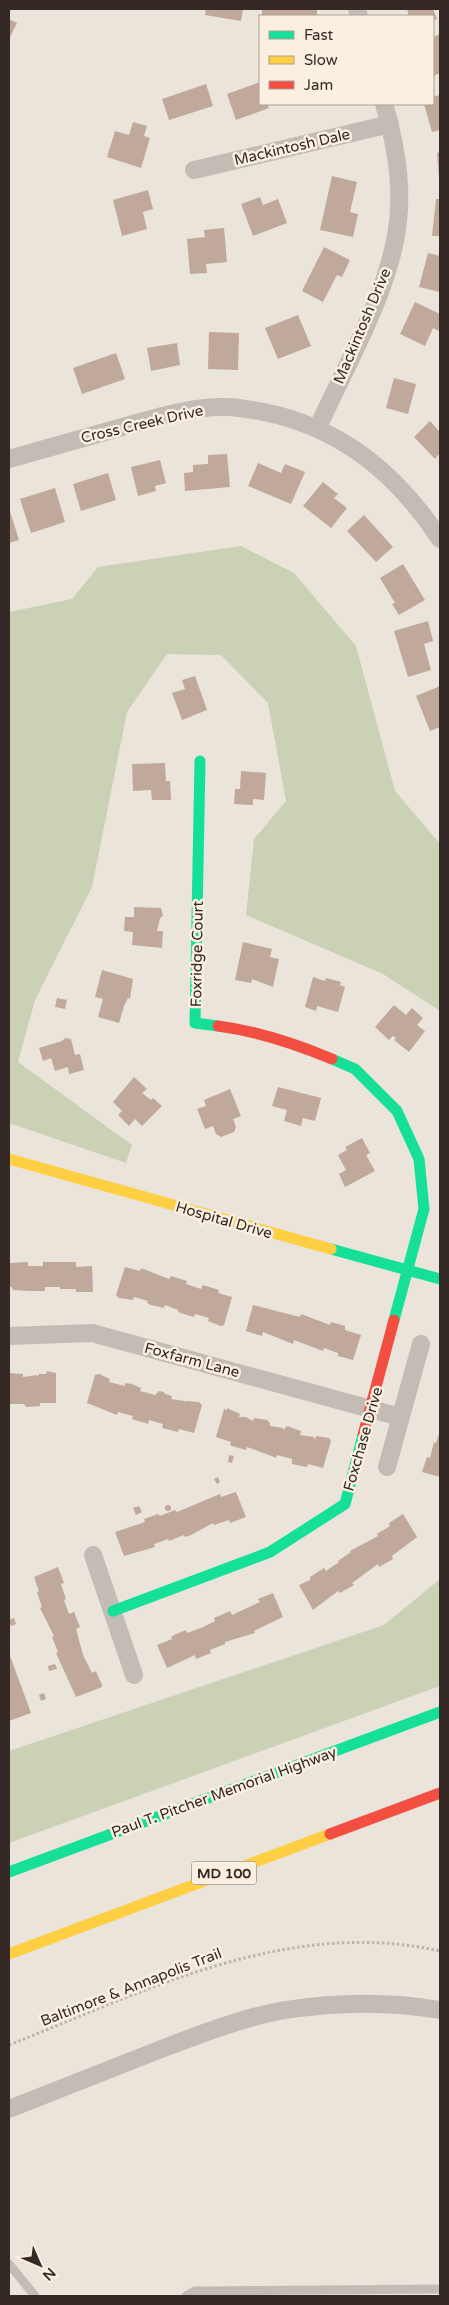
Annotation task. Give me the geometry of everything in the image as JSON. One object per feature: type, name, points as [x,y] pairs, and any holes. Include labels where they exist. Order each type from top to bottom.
[{"type":"main road","name":"Foxridge Court","points":[[200,761],[195,1023],[235,1028],[301,1046],[355,1069],[397,1111],[419,1159],[424,1209],[407,1271]]},
{"type":"main road","name":"Hospital Drive","points":[[9,1159],[440,1279]]},
{"type":"main road","name":"Foxchase Drive","points":[[113,1612],[270,1552],[345,1504],[372,1410],[407,1271]]},
{"type":"main road","name":"Paul T. Pitcher Memorial Highway","points":[[9,1872],[440,1712]]},
{"type":"main road","name":"MD 100","points":[[9,1954],[440,1793]]},
{"type":"street","name":"Mackintosh Drive","points":[[318,428],[380,293],[393,252],[400,209],[398,167],[384,105]]},
{"type":"street","name":"Mackintosh Dale","points":[[194,170],[390,124]]},
{"type":"street","name":"Cross Creek Drive","points":[[9,459],[148,420],[193,410],[226,406],[287,417],[318,428],[348,444],[391,479],[418,507],[440,539]]},
{"type":"street","name":"Foxfarm Lane","points":[[9,1336],[92,1333],[400,1417]]},
{"type":"street","points":[[387,1467],[420,1344]]},
{"type":"street","points":[[93,1555],[134,1675]]},
{"type":"street","points":[[9,2108],[194,2037],[247,2019],[283,2010],[363,2002],[406,2004],[440,2010]]},
{"type":"lane","points":[[9,2264],[35,2296]]},
{"type":"lane","points":[[186,2296],[194,2291],[393,2293],[440,2289]]},
{"type":"path","name":"Baltimore & Annapolis Trail","points":[[9,2046],[167,1982],[226,1962],[274,1950],[324,1943],[370,1942],[407,1944],[440,1951]]},
{"type":"green space","points":[[241,546],[294,573],[356,646],[395,791],[440,844],[440,1011],[383,974],[246,915],[254,839],[286,801],[268,703],[221,655],[167,654],[127,712],[92,887],[35,1000],[18,1062],[132,1145],[126,1163],[9,1123],[9,612],[72,599],[98,567]]},
{"type":"green space","points":[[440,1579],[440,1686],[9,1843],[9,1751],[384,1625]]},
{"type":"building","points":[[206,9],[243,9],[241,21],[205,15]]},
{"type":"building","points":[[262,9],[317,9],[317,15],[262,15]]},
{"type":"building","points":[[407,9],[433,9],[437,19],[434,20],[434,15],[409,15]]},
{"type":"building","points":[[9,19],[17,23],[9,39]]},
{"type":"building","points":[[440,34],[440,73],[434,76],[434,37]]},
{"type":"building","points":[[259,82],[259,105],[268,105],[269,108],[236,120],[227,94]]},
{"type":"building","points":[[206,84],[213,106],[169,120],[162,99]]},
{"type":"building","points":[[440,95],[440,130],[432,132],[424,105],[434,105],[434,97]]},
{"type":"building","points":[[133,122],[147,126],[144,136],[150,138],[141,168],[107,157],[115,131],[129,135]]},
{"type":"building","points":[[440,152],[440,176],[439,177],[437,153]]},
{"type":"building","points":[[332,176],[357,182],[350,212],[358,214],[353,237],[320,230]]},
{"type":"building","points":[[148,190],[153,209],[143,212],[147,229],[122,236],[113,200]]},
{"type":"building","points":[[260,197],[263,205],[278,199],[287,223],[253,236],[241,204]]},
{"type":"building","points":[[436,199],[440,199],[440,236],[432,236]]},
{"type":"building","points":[[224,228],[227,262],[206,264],[207,273],[190,274],[187,239],[205,237],[204,230]]},
{"type":"building","points":[[324,247],[350,260],[342,277],[337,275],[323,302],[302,291]]},
{"type":"building","points":[[428,253],[440,256],[440,292],[419,287]]},
{"type":"building","points":[[415,302],[440,314],[439,331],[433,328],[425,346],[400,334]]},
{"type":"building","points":[[298,315],[311,346],[278,359],[265,328]]},
{"type":"building","points":[[209,332],[239,333],[238,370],[208,369]]},
{"type":"building","points":[[177,343],[180,365],[151,371],[147,348]]},
{"type":"building","points":[[116,353],[125,379],[82,394],[73,368]]},
{"type":"building","points":[[394,378],[416,384],[408,414],[386,408]]},
{"type":"building","points":[[430,421],[440,432],[440,453],[435,459],[414,437]]},
{"type":"building","points":[[227,454],[230,487],[185,491],[184,473],[193,472],[193,465],[208,464],[208,455]]},
{"type":"building","points":[[160,460],[166,483],[155,486],[156,491],[138,496],[131,467]]},
{"type":"building","points":[[258,463],[281,473],[285,464],[305,472],[291,504],[248,486]]},
{"type":"building","points":[[108,473],[116,500],[81,511],[73,484]]},
{"type":"building","points":[[323,482],[338,494],[334,498],[347,508],[331,528],[303,506]]},
{"type":"building","points":[[55,488],[65,522],[31,533],[20,499]]},
{"type":"building","points":[[9,508],[19,540],[9,543]]},
{"type":"building","points":[[364,515],[393,547],[376,562],[347,531]]},
{"type":"building","points":[[403,564],[425,600],[399,615],[392,604],[395,603],[380,578]]},
{"type":"building","points":[[428,621],[433,641],[424,644],[431,670],[408,677],[394,631]]},
{"type":"building","points":[[195,676],[207,710],[182,720],[172,693],[185,689],[182,680]]},
{"type":"building","points":[[440,686],[440,727],[430,731],[416,696]]},
{"type":"building","points":[[165,763],[166,781],[170,781],[171,800],[152,800],[151,790],[133,791],[132,764]]},
{"type":"building","points":[[241,771],[266,773],[264,800],[253,799],[253,805],[234,804],[235,789],[240,789]]},
{"type":"building","points":[[134,907],[161,908],[163,916],[160,918],[157,931],[163,931],[162,948],[132,945],[133,932],[124,931],[125,917],[134,917]]},
{"type":"building","points":[[243,942],[272,949],[270,957],[279,959],[273,987],[252,979],[251,983],[235,980]]},
{"type":"building","points":[[102,970],[133,979],[130,999],[128,998],[124,1006],[119,1023],[98,1017],[103,999],[95,997]]},
{"type":"building","points":[[313,977],[325,981],[326,978],[341,982],[340,985],[345,987],[338,1012],[317,1006],[316,1011],[305,1007]]},
{"type":"building","points":[[57,998],[67,1000],[65,1009],[55,1007]]},
{"type":"building","points":[[394,1005],[406,1015],[412,1008],[423,1018],[417,1025],[425,1031],[409,1052],[394,1040],[396,1038],[393,1036],[389,1040],[375,1027]]},
{"type":"building","points":[[65,1038],[71,1039],[75,1055],[80,1054],[84,1070],[69,1074],[68,1067],[55,1071],[51,1058],[43,1061],[39,1048],[62,1041]]},
{"type":"building","points":[[134,1077],[147,1089],[142,1093],[151,1100],[153,1098],[162,1106],[142,1126],[135,1119],[129,1126],[118,1115],[122,1111],[113,1102]]},
{"type":"building","points":[[278,1087],[321,1098],[315,1121],[303,1118],[301,1126],[284,1121],[287,1110],[272,1106]]},
{"type":"building","points":[[230,1089],[241,1116],[233,1119],[236,1127],[234,1132],[221,1137],[216,1134],[213,1126],[205,1129],[197,1109],[206,1106],[204,1100]]},
{"type":"building","points":[[362,1138],[370,1153],[366,1155],[375,1171],[345,1187],[339,1174],[346,1170],[338,1155],[347,1150],[345,1147]]},
{"type":"building","points":[[28,1262],[28,1266],[43,1266],[43,1262],[76,1262],[76,1267],[92,1266],[93,1292],[76,1292],[76,1289],[60,1289],[60,1287],[45,1287],[45,1291],[13,1290],[12,1287],[9,1287],[9,1263]]},
{"type":"building","points":[[125,1267],[140,1271],[141,1268],[169,1279],[171,1276],[187,1281],[186,1284],[201,1289],[203,1285],[219,1290],[218,1293],[232,1297],[224,1325],[221,1326],[208,1321],[209,1318],[195,1314],[194,1317],[178,1312],[178,1310],[165,1305],[164,1308],[151,1305],[147,1303],[148,1301],[134,1297],[133,1300],[119,1298],[116,1295]]},
{"type":"building","points":[[253,1305],[300,1317],[301,1314],[330,1325],[331,1322],[345,1326],[345,1330],[361,1335],[353,1360],[338,1356],[338,1353],[324,1348],[323,1351],[294,1340],[293,1344],[263,1332],[262,1336],[246,1331]]},
{"type":"building","points":[[47,1371],[56,1373],[56,1403],[40,1403],[40,1406],[26,1407],[24,1404],[9,1404],[10,1373],[23,1374],[23,1377],[37,1375],[37,1377],[39,1374],[46,1374]]},
{"type":"building","points":[[99,1374],[110,1379],[109,1382],[125,1386],[125,1383],[132,1384],[141,1388],[140,1391],[155,1395],[159,1391],[164,1392],[172,1396],[171,1399],[185,1401],[184,1403],[186,1401],[199,1402],[202,1405],[194,1433],[179,1429],[178,1432],[162,1428],[163,1424],[149,1420],[148,1424],[132,1419],[133,1416],[118,1412],[117,1415],[87,1403],[95,1375]]},
{"type":"building","points":[[227,1408],[240,1414],[239,1417],[246,1417],[253,1421],[254,1418],[267,1420],[270,1426],[283,1428],[283,1430],[287,1426],[301,1431],[300,1435],[314,1437],[315,1440],[316,1436],[329,1438],[331,1441],[323,1468],[308,1464],[307,1467],[292,1464],[292,1459],[277,1455],[276,1458],[247,1447],[246,1450],[232,1446],[230,1445],[231,1442],[216,1437],[224,1409],[227,1410]]},
{"type":"building","points":[[440,1431],[440,1477],[422,1472],[427,1457],[430,1458],[434,1442],[436,1443]]},
{"type":"building","points":[[229,1455],[234,1456],[232,1463],[228,1462]]},
{"type":"building","points":[[218,1477],[220,1482],[217,1484],[214,1479]]},
{"type":"building","points":[[236,1492],[246,1517],[230,1523],[229,1520],[214,1525],[213,1523],[189,1536],[185,1537],[184,1535],[169,1541],[168,1539],[154,1544],[155,1547],[124,1556],[115,1532],[145,1522],[144,1519],[158,1514],[160,1516],[175,1510],[177,1512],[220,1494],[221,1497]]},
{"type":"building","points":[[168,1505],[171,1508],[168,1511],[165,1508]]},
{"type":"building","points":[[139,1506],[142,1512],[136,1515],[133,1508]]},
{"type":"building","points":[[403,1514],[417,1537],[392,1556],[393,1559],[379,1567],[378,1564],[352,1583],[354,1585],[340,1593],[338,1591],[313,1610],[299,1585],[310,1580],[310,1577],[324,1568],[326,1571],[350,1551],[378,1536],[377,1534],[390,1526],[389,1523]]},
{"type":"building","points":[[58,1567],[64,1583],[61,1584],[69,1614],[74,1612],[80,1627],[76,1629],[83,1655],[92,1673],[96,1671],[102,1685],[102,1687],[76,1697],[56,1653],[58,1652],[52,1637],[54,1636],[40,1608],[42,1607],[37,1592],[39,1591],[34,1577]]},
{"type":"building","points":[[273,1593],[283,1617],[254,1631],[255,1633],[225,1642],[225,1644],[210,1650],[211,1653],[196,1659],[195,1655],[167,1668],[157,1645],[172,1639],[171,1637],[174,1635],[186,1630],[187,1633],[201,1628],[215,1621],[214,1618],[230,1611],[232,1615],[260,1602],[258,1599]]},
{"type":"building","points":[[14,1618],[16,1624],[11,1626],[9,1620]]},
{"type":"building","points":[[9,1653],[31,1713],[9,1721]]},
{"type":"building","points":[[55,1664],[57,1669],[49,1671],[48,1666]]},
{"type":"building","points":[[44,1693],[46,1699],[41,1701],[39,1695]]},
{"type":"traffic: fast","points":[[200,761],[195,1023],[218,1026]]},
{"type":"traffic: fast","points":[[332,1059],[355,1069],[397,1111],[419,1159],[424,1209],[394,1320]]},
{"type":"traffic: fast","points":[[331,1249],[440,1279]]},
{"type":"traffic: fast","points":[[113,1611],[270,1552],[345,1504],[363,1435]]},
{"type":"traffic: fast","points":[[9,1872],[440,1712]]},
{"type":"traffic: slow","points":[[9,1159],[331,1249]]},
{"type":"traffic: slow","points":[[9,1954],[330,1834]]},
{"type":"traffic: jam","points":[[218,1026],[276,1039],[332,1059]]},
{"type":"traffic: jam","points":[[363,1435],[394,1320]]},
{"type":"traffic: jam","points":[[330,1834],[440,1793]]}]
